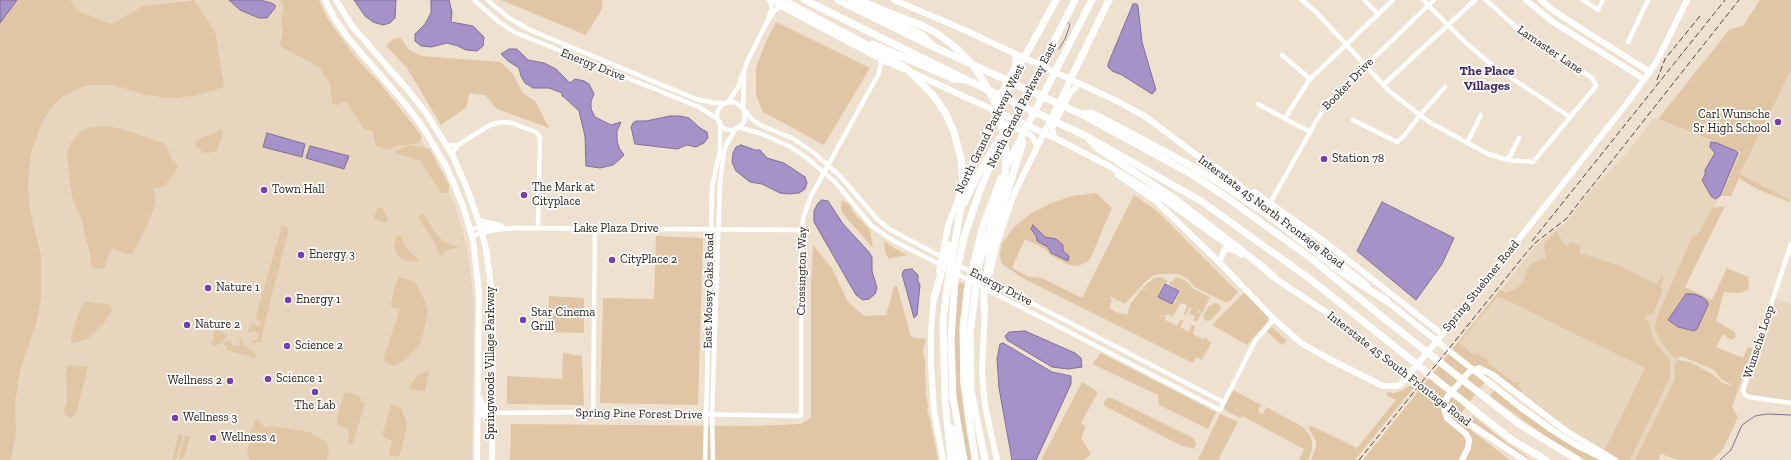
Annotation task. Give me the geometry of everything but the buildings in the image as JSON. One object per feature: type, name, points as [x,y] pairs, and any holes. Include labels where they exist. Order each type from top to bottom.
[{"type":"highway","points":[[770,0],[954,79],[967,80]]},
{"type":"highway","points":[[805,0],[967,80],[1088,137],[1201,201],[1271,250],[1377,332],[1512,440],[1546,460]]},
{"type":"highway","points":[[838,0],[934,47],[1080,114],[1163,158],[1223,195],[1312,259],[1492,404],[1519,424],[1578,460]]},
{"type":"highway","points":[[852,0],[922,35],[934,47]]},
{"type":"highway","points":[[858,0],[924,27],[938,34],[955,47],[972,64],[982,79],[993,98],[1000,118],[1006,152],[1005,175],[1000,199],[978,269],[972,317],[970,356],[971,390],[985,460]]},
{"type":"highway","points":[[1024,58],[1056,0]]},
{"type":"highway","name":"North Grand Parkway East","points":[[972,212],[989,169],[1075,0]]},
{"type":"highway","name":"North Grand Parkway East","points":[[976,460],[964,381],[963,329],[972,268],[982,229],[1004,171],[1092,0]]},
{"type":"highway","points":[[1070,80],[1109,0]]},
{"type":"highway","points":[[783,3],[886,55],[907,69],[930,91],[948,118],[960,150],[963,189],[943,321],[945,399],[951,460]]},
{"type":"highway","points":[[934,299],[944,254],[962,206],[979,172],[1023,102]]},
{"type":"highway","points":[[1080,114],[1092,114],[1121,128],[1168,152],[1223,184],[1268,215],[1335,267],[1387,301]]},
{"type":"highway","points":[[984,310],[994,233],[1027,126]]},
{"type":"highway","points":[[1088,137],[1096,147],[1175,199],[1274,277]]},
{"type":"highway","name":"North Grand Parkway West","points":[[964,460],[956,420],[951,369],[952,311],[958,263],[972,212]]},
{"type":"highway","points":[[945,399],[958,460]]},
{"type":"main road","name":"Springwoods Village Parkway","points":[[325,0],[335,19],[349,39],[407,106],[437,148],[457,191],[470,229],[479,293],[479,413],[477,460]]},
{"type":"main road","name":"Springwoods Village Parkway","points":[[336,0],[352,26],[408,90],[446,144],[468,191],[482,231],[493,301],[491,413],[492,460]]},
{"type":"main road","points":[[770,0],[783,3],[879,58],[998,111],[1087,154],[1162,198],[1274,277]]},
{"type":"main road","name":"Interstate 45 North Frontage Road","points":[[894,0],[948,22],[1146,117],[1195,154],[1219,169],[1387,301]]},
{"type":"main road","points":[[1541,0],[1551,9],[1587,33],[1650,72]]},
{"type":"main road","name":"Spring Stuebner Road","points":[[1087,154],[1156,201],[1219,262],[1274,319],[1302,342],[1329,359],[1384,386],[1391,387],[1400,385],[1650,72],[1687,0]]},
{"type":"main road","points":[[1529,1],[1553,22],[1644,79]]},
{"type":"main road","points":[[1582,40],[1587,33]]},
{"type":"main road","points":[[1014,73],[1017,61],[1015,54]]},
{"type":"main road","name":"North Grand Parkway West","points":[[944,254],[958,196],[969,169],[998,111],[998,103],[1024,58]]},
{"type":"main road","points":[[988,277],[1003,223],[1014,194],[1043,133],[1049,127],[1065,97],[1070,80]]},
{"type":"main road","points":[[1065,97],[1079,84]]},
{"type":"main road","points":[[987,106],[998,103]]},
{"type":"main road","points":[[992,123],[1001,120],[1031,135],[1037,145]]},
{"type":"main road","points":[[1049,127],[1054,137]]},
{"type":"main road","points":[[1219,169],[1325,242],[1442,334]]},
{"type":"main road","points":[[478,221],[501,226]]},
{"type":"main road","points":[[1219,262],[1225,249],[1236,250]]},
{"type":"main road","name":"Interstate 45 South Frontage Road","points":[[1274,277],[1316,304],[1470,425],[1524,460]]},
{"type":"main road","points":[[934,299],[931,330],[931,367],[934,410],[943,460]]},
{"type":"main road","points":[[1387,301],[1498,390],[1552,430],[1576,445],[1607,460]]},
{"type":"main road","points":[[984,310],[982,373],[985,406],[996,460]]},
{"type":"main road","points":[[1462,460],[1468,448],[1469,440],[1466,434],[1447,418],[1444,409],[1445,403],[1448,397],[1469,372],[1479,368],[1493,374],[1561,428],[1615,460]]},
{"type":"main road","points":[[478,397],[485,409],[491,413]]},
{"type":"main road","points":[[479,413],[486,417],[492,431]]},
{"type":"main road","points":[[1510,452],[1513,460]]},
{"type":"street","name":"Energy Drive","points":[[474,0],[498,22],[514,32],[699,107],[719,120]]},
{"type":"street","name":"Energy Drive","points":[[487,0],[508,18],[530,30],[696,99],[714,104],[727,103]]},
{"type":"street","points":[[744,72],[744,120],[737,128],[728,129],[719,120],[720,108],[727,103],[738,87],[748,60],[772,9],[770,0]]},
{"type":"street","points":[[1302,0],[1317,13],[1383,85],[1429,122],[1488,154],[1508,160],[1533,162],[1570,117],[1492,65],[1466,43],[1423,0]]},
{"type":"street","points":[[1364,0],[1378,14]]},
{"type":"street","points":[[1285,118],[1310,79],[1393,0]]},
{"type":"street","name":"Booker Drive","points":[[1270,203],[1331,98],[1434,0]]},
{"type":"street","points":[[1383,85],[1475,0]]},
{"type":"street","name":"Lamaster Lane","points":[[1486,0],[1526,36],[1592,78],[1596,86],[1570,117]]},
{"type":"street","points":[[1583,0],[1598,10],[1603,0]]},
{"type":"street","points":[[1628,42],[1648,0]]},
{"type":"street","points":[[766,24],[775,10],[783,3]]},
{"type":"street","points":[[1282,55],[1310,79]]},
{"type":"street","name":"Crossington Way","points":[[878,73],[880,62],[879,58]]},
{"type":"street","name":"Crossington Way","points":[[801,416],[801,230],[806,207],[878,73],[884,66],[892,64]]},
{"type":"street","points":[[1353,120],[1397,142],[1404,136],[1420,115],[1445,87]]},
{"type":"street","points":[[727,103],[735,102],[743,109]]},
{"type":"street","points":[[1258,104],[1310,132]]},
{"type":"street","name":"Energy Drive","points":[[737,128],[760,133],[786,144],[807,158],[842,190],[872,226],[892,240],[1220,410],[1224,402],[896,232],[878,220],[853,189],[828,165],[792,138],[762,126],[753,120],[743,109]]},
{"type":"street","points":[[1467,143],[1481,114]]},
{"type":"street","name":"East Mossy Oaks Road","points":[[713,460],[709,415],[709,292],[712,187],[720,151],[719,120]]},
{"type":"street","points":[[446,144],[458,144],[500,122],[512,123],[536,132],[540,137],[538,228]]},
{"type":"street","name":"East Mossy Oaks Road","points":[[706,460],[714,351],[720,183],[726,144],[737,128]]},
{"type":"street","points":[[1508,160],[1519,138]]},
{"type":"street","points":[[452,154],[458,144]]},
{"type":"street","name":"Lake Plaza Drive","points":[[472,236],[482,231],[501,226],[514,228]]},
{"type":"street","name":"Lake Plaza Drive","points":[[470,229],[482,231],[514,228],[801,230]]},
{"type":"street","points":[[593,412],[595,228]]},
{"type":"street","points":[[892,240],[896,232]]},
{"type":"street","name":"Wunsche Loop","points":[[1791,244],[1743,390],[1744,394],[1749,397],[1791,403]]},
{"type":"street","points":[[709,292],[716,292]]},
{"type":"street","points":[[1224,402],[1255,341],[1274,319]]},
{"type":"street","points":[[1102,349],[1106,341]]},
{"type":"street","points":[[708,351],[714,351]]},
{"type":"street","name":"Spring Pine Forest Drive","points":[[479,413],[593,412],[801,416]]},
{"type":"shaded area","points":[[17,0],[70,0],[78,11],[111,24],[143,6],[194,0],[215,31],[224,87],[194,96],[169,98],[145,95],[113,85],[89,85],[62,97],[51,108],[42,122],[31,154],[28,182],[30,210],[41,256],[41,299],[36,324],[20,371],[15,403],[16,435],[11,460],[0,460],[0,23]]},
{"type":"shaded area","points":[[17,0],[0,23],[0,1]]},
{"type":"shaded area","points":[[70,0],[185,0],[143,6],[111,24],[78,11]]},
{"type":"shaded area","points":[[194,0],[319,0],[327,18],[420,138],[437,165],[455,205],[467,247],[474,301],[472,460],[11,460],[16,435],[15,403],[20,371],[36,324],[28,182],[31,154],[42,122],[51,108],[62,97],[89,85],[113,85],[145,95],[215,31]]},
{"type":"shaded area","points":[[229,0],[260,0],[275,5],[275,8],[267,18],[259,18],[240,10]]},
{"type":"shaded area","points":[[282,0],[319,0],[327,18],[355,58],[378,81],[415,127],[422,137],[420,141],[414,144],[397,146],[388,150],[376,146],[372,130],[364,129],[347,103],[343,101],[339,105],[332,103],[330,83],[319,67],[280,46],[283,30],[281,21],[284,8],[281,3]]},
{"type":"shaded area","points":[[354,0],[396,0],[395,18],[390,23],[383,25],[373,22],[365,16]]},
{"type":"shaded area","points":[[431,0],[449,0],[452,12],[451,22],[473,26],[484,37],[483,46],[477,51],[466,50],[447,43],[431,47],[421,46],[415,41],[415,34],[425,24],[431,13]]},
{"type":"shaded area","points":[[501,0],[602,0],[602,9],[586,35]]},
{"type":"shaded area","points":[[1760,0],[1791,0],[1791,70],[1740,174],[1790,200],[1789,202],[1757,189],[1739,178],[1731,196],[1721,196],[1741,152],[1658,119],[1730,29],[1743,26]]},
{"type":"shaded area","points":[[1133,4],[1137,4],[1138,6],[1142,42],[1156,90],[1152,94],[1122,75],[1112,71],[1108,67]]},
{"type":"shaded area","points":[[776,22],[870,68],[824,145],[763,112],[756,95],[756,68],[766,41]]},
{"type":"shaded area","points":[[400,37],[409,50],[421,56],[500,62],[513,74],[523,93],[536,102],[549,128],[497,109],[485,95],[469,93],[467,107],[441,125],[407,68],[386,46],[393,39]]},
{"type":"shaded area","points":[[509,49],[517,49],[528,60],[544,63],[556,69],[570,83],[575,79],[589,84],[594,94],[591,101],[591,109],[595,117],[611,125],[621,122],[617,131],[617,140],[619,148],[624,155],[613,165],[600,168],[586,166],[585,136],[579,111],[562,96],[562,93],[549,88],[533,88],[525,83],[519,68],[508,61],[501,54]]},
{"type":"shaded area","name":"Carl Wunsche Sr High School","points":[[1791,70],[1791,201],[1740,174]]},
{"type":"shaded area","points":[[670,116],[689,118],[707,132],[708,138],[704,143],[696,147],[687,145],[677,149],[635,144],[631,127],[633,123],[636,121],[646,121]]},
{"type":"shaded area","points":[[1654,118],[1741,152],[1659,325],[1678,351],[1679,374],[1661,453],[1658,460],[1619,460],[1585,442],[1458,344],[1537,244],[1566,222],[1596,184],[1624,156]]},
{"type":"shaded area","points":[[103,126],[119,128],[163,143],[168,148],[170,157],[178,165],[174,174],[163,187],[154,189],[156,203],[146,228],[132,254],[126,254],[112,248],[105,268],[95,269],[91,266],[90,253],[82,220],[72,198],[67,154],[69,146],[79,133],[87,128]]},
{"type":"shaded area","points":[[221,130],[223,134],[216,152],[204,153],[196,146],[196,140]]},
{"type":"shaded area","points":[[267,133],[305,144],[302,157],[263,147]]},
{"type":"shaded area","points":[[1711,142],[1717,143],[1738,153],[1720,196],[1715,199],[1711,196],[1702,180],[1705,175],[1705,170],[1715,153],[1710,147]]},
{"type":"shaded area","points":[[410,145],[430,149],[449,185],[448,193],[441,193],[420,160],[397,154],[395,151]]},
{"type":"shaded area","points":[[741,145],[755,150],[760,150],[767,158],[784,163],[805,177],[807,183],[805,189],[799,193],[780,193],[762,184],[750,182],[736,171],[732,162],[733,153],[736,147]]},
{"type":"shaded area","points":[[310,146],[349,156],[344,169],[306,158]]},
{"type":"shaded area","points":[[1096,193],[1112,208],[1091,257],[1087,262],[1077,266],[1069,265],[1050,255],[1045,249],[1025,239],[1012,268],[1029,277],[1042,278],[1082,298],[1134,195],[1157,211],[1238,292],[1230,301],[1225,302],[1196,288],[1187,278],[1178,274],[1159,274],[1152,276],[1125,304],[1111,297],[1110,298],[1113,300],[1110,303],[1109,308],[1127,315],[1131,303],[1142,289],[1155,295],[1142,288],[1154,278],[1161,277],[1168,281],[1167,283],[1165,282],[1157,297],[1173,305],[1176,301],[1181,303],[1172,317],[1168,314],[1159,317],[1166,316],[1165,320],[1177,326],[1180,320],[1184,320],[1180,327],[1189,332],[1192,325],[1195,326],[1193,334],[1203,339],[1205,337],[1211,343],[1202,360],[1196,357],[1193,363],[1023,278],[1002,264],[1000,258],[1001,245],[1014,227],[1030,214],[1049,204],[1072,196]]},
{"type":"shaded area","points":[[822,200],[828,201],[843,224],[872,257],[872,271],[877,288],[875,294],[869,299],[863,300],[856,295],[814,222],[814,211],[818,203]]},
{"type":"shaded area","points":[[842,201],[851,206],[852,211],[870,230],[873,248],[842,213]]},
{"type":"shaded area","points":[[1382,202],[1454,238],[1442,264],[1416,300],[1357,251]]},
{"type":"shaded area","points":[[1725,206],[1685,287],[1712,300],[1727,268],[1748,277],[1749,289],[1740,293],[1724,292],[1716,321],[1735,332],[1736,337],[1731,340],[1723,334],[1716,347],[1743,358],[1748,347],[1753,348],[1732,407],[1738,417],[1723,449],[1712,460],[1679,460],[1661,454],[1658,460],[1635,460],[1673,383],[1675,377],[1675,363],[1678,360],[1690,362],[1712,374],[1723,383],[1733,386],[1721,379],[1714,370],[1683,357],[1674,358],[1661,342],[1655,330],[1657,317],[1693,235],[1697,236],[1713,208]],"holes":[[[1686,294],[1707,301],[1708,305],[1697,329],[1694,331],[1678,327],[1668,320]]]},
{"type":"shaded area","points":[[379,207],[382,207],[388,220],[385,223],[373,218]]},
{"type":"shaded area","points":[[423,213],[435,232],[444,242],[459,247],[448,250],[440,256],[434,242],[418,217]]},
{"type":"shaded area","points":[[282,225],[289,228],[260,342],[254,343],[251,341],[258,340],[259,334],[254,331],[248,333],[248,329],[253,323],[258,326],[261,325],[256,316]]},
{"type":"shaded area","points":[[1033,225],[1045,237],[1056,239],[1063,245],[1063,251],[1069,256],[1068,261],[1051,253],[1048,247],[1037,241],[1036,236],[1031,229]]},
{"type":"shaded area","points":[[1557,230],[1562,243],[1567,246],[1571,242],[1580,246],[1580,253],[1617,265],[1657,284],[1662,275],[1664,276],[1660,286],[1663,289],[1662,293],[1652,315],[1646,315],[1645,319],[1649,322],[1653,339],[1670,361],[1670,377],[1630,460],[1619,460],[1596,449],[1595,446],[1596,445],[1605,450],[1645,368],[1498,296],[1459,343],[1474,355],[1476,353],[1487,359],[1489,361],[1488,363],[1513,382],[1520,383],[1518,386],[1522,389],[1521,392],[1517,393],[1488,369],[1475,366],[1463,374],[1443,409],[1466,437],[1467,446],[1460,460],[1363,460],[1500,290],[1506,293],[1517,288],[1524,281],[1526,271],[1533,263],[1546,258],[1544,245]]},
{"type":"shaded area","points":[[398,236],[402,236],[403,242],[408,250],[417,258],[419,262],[405,261],[397,255],[394,245]]},
{"type":"shaded area","points":[[656,236],[703,238],[698,405],[600,403],[603,298],[654,299]]},
{"type":"shaded area","points":[[884,241],[907,255],[889,259],[885,252]]},
{"type":"shaded area","points":[[813,245],[832,268],[848,302],[864,316],[886,315],[894,287],[897,286],[911,337],[926,339],[923,351],[928,406],[927,412],[930,419],[938,460],[510,460],[511,424],[752,426],[801,424],[811,418],[811,281]]},
{"type":"shaded area","points":[[912,269],[918,275],[920,285],[917,315],[914,318],[902,274],[904,270]]},
{"type":"shaded area","points":[[399,277],[415,282],[426,303],[428,313],[420,344],[405,360],[394,366],[385,362],[384,357],[400,309],[392,307],[391,303],[396,282]]},
{"type":"shaded area","points":[[1178,277],[1186,281],[1194,289],[1209,297],[1202,314],[1199,310],[1198,312],[1201,314],[1197,321],[1193,321],[1195,317],[1190,314],[1187,317],[1192,308],[1190,307],[1185,316],[1183,315],[1188,306],[1175,300],[1180,291],[1169,284]]},
{"type":"shaded area","points":[[959,282],[965,285],[959,330],[960,383],[966,430],[973,460],[966,460],[958,419],[953,363],[955,303]]},
{"type":"shaded area","points":[[1165,284],[1179,291],[1172,304],[1158,297]]},
{"type":"shaded area","points":[[1244,293],[1247,294],[1268,317],[1268,321],[1247,345],[1212,325]]},
{"type":"shaded area","points":[[1686,294],[1694,294],[1702,297],[1707,301],[1708,305],[1697,329],[1694,331],[1678,327],[1668,320]]},
{"type":"shaded area","points":[[549,296],[584,298],[584,333],[547,332]]},
{"type":"shaded area","points":[[1775,299],[1791,304],[1791,401],[1751,396],[1746,393],[1745,389]]},
{"type":"shaded area","points":[[86,301],[110,305],[112,311],[104,323],[89,338],[74,343],[71,341],[71,337],[75,323],[82,306]]},
{"type":"shaded area","points":[[1215,303],[1219,304],[1221,309],[1211,320],[1206,321],[1203,317],[1208,307]]},
{"type":"shaded area","points":[[221,322],[219,327],[220,331],[229,335],[218,345],[211,346],[217,324]]},
{"type":"shaded area","points":[[1272,327],[1287,341],[1281,345],[1267,331]]},
{"type":"shaded area","points":[[1025,331],[1075,353],[1081,358],[1082,367],[1068,369],[1052,367],[1007,340],[1005,336],[1009,332]]},
{"type":"shaded area","points":[[239,337],[241,337],[243,344],[256,355],[255,358],[226,350],[226,346],[223,344],[230,339],[232,345],[238,346],[241,341]]},
{"type":"shaded area","points":[[1003,343],[1052,372],[1071,376],[1071,384],[1036,460],[1012,460],[999,388],[997,359],[1000,344]]},
{"type":"shaded area","points":[[563,353],[582,356],[584,405],[507,404],[507,376],[562,379]]},
{"type":"shaded area","points":[[1101,353],[1216,412],[1208,429],[1159,405],[1158,395],[1092,364]]},
{"type":"shaded area","points":[[68,365],[88,367],[76,414],[70,418],[65,415],[64,412],[67,400],[66,372]]},
{"type":"shaded area","points":[[429,370],[425,391],[410,390],[409,387],[417,376]]},
{"type":"shaded area","points":[[1481,370],[1490,375],[1462,412],[1454,417],[1510,460],[1464,460],[1472,439],[1468,432],[1451,418],[1449,414],[1448,403],[1450,399],[1469,374]]},
{"type":"shaded area","points":[[1082,382],[1097,391],[1097,394],[1081,423],[1086,426],[1081,438],[1091,454],[1084,460],[1041,460]]},
{"type":"shaded area","points":[[1410,386],[1414,387],[1355,460],[1311,460],[1316,447],[1316,441],[1308,427],[1312,426],[1357,448],[1396,400],[1386,395],[1388,392],[1398,392]]},
{"type":"shaded area","points":[[1494,390],[1520,411],[1577,449],[1600,460],[1586,460],[1553,442],[1490,396]]},
{"type":"shaded area","points":[[1235,391],[1261,405],[1258,412],[1263,414],[1266,407],[1303,427],[1310,436],[1312,442],[1312,450],[1308,460],[1299,460],[1304,449],[1242,416],[1240,418],[1225,410],[1224,407],[1232,392]]},
{"type":"shaded area","points":[[345,392],[357,395],[365,404],[352,445],[348,443],[349,430],[339,426],[337,423],[338,413]]},
{"type":"shaded area","points":[[1107,398],[1112,398],[1193,438],[1196,443],[1194,449],[1180,445],[1105,406],[1103,403]]},
{"type":"shaded area","points":[[391,405],[401,408],[407,424],[401,453],[396,457],[389,455],[392,441],[382,436]]},
{"type":"shaded area","points":[[1220,414],[1238,422],[1218,460],[1198,460]]},
{"type":"shaded area","points":[[1473,416],[1507,443],[1532,460],[1523,456],[1470,420]]},
{"type":"shaded area","points":[[258,419],[264,427],[273,426],[309,432],[321,439],[326,442],[329,449],[327,460],[250,460],[247,454],[248,447],[252,429],[255,421]]},
{"type":"shaded area","points":[[179,434],[183,435],[176,460],[172,460]]},
{"type":"shaded area","points":[[185,435],[190,437],[184,458],[178,460]]},
{"type":"waterway","points":[[1059,49],[1065,39],[1070,25],[1067,21]]},
{"type":"waterway","points":[[1720,460],[1731,450],[1742,425],[1755,416],[1767,414],[1791,415]]},
{"type":"railway","points":[[1532,241],[1725,0]]},
{"type":"railway","points":[[1359,460],[1527,252],[1535,243],[1566,219],[1739,0]]},
{"type":"railway","points":[[1657,80],[1665,59],[1700,16]]},
{"type":"place","name":"Carl Wunsche Sr High School","points":[[1778,122]]},
{"type":"place","name":"Station 78","points":[[1324,159]]},
{"type":"place","name":"Town Hall","points":[[264,190]]},
{"type":"place","name":"The Mark at Cityplace","points":[[524,195]]},
{"type":"place","name":"Energy 3","points":[[301,255]]},
{"type":"place","name":"CityPlace 2","points":[[612,260]]},
{"type":"place","name":"Nature 1","points":[[208,288]]},
{"type":"place","name":"Energy 1","points":[[288,300]]},
{"type":"place","name":"Star Cinema Grill","points":[[523,320]]},
{"type":"place","name":"Nature 2","points":[[187,325]]},
{"type":"place","name":"Science 2","points":[[287,346]]},
{"type":"place","name":"Science 1","points":[[268,379]]},
{"type":"place","name":"Wellness 2","points":[[230,381]]},
{"type":"place","name":"The Lab","points":[[315,392]]},
{"type":"place","name":"Wellness 3","points":[[175,418]]},
{"type":"place","name":"Wellness 4","points":[[213,438]]},
{"type":"district","name":"The Place Villages","points":[[1487,78]]}]
